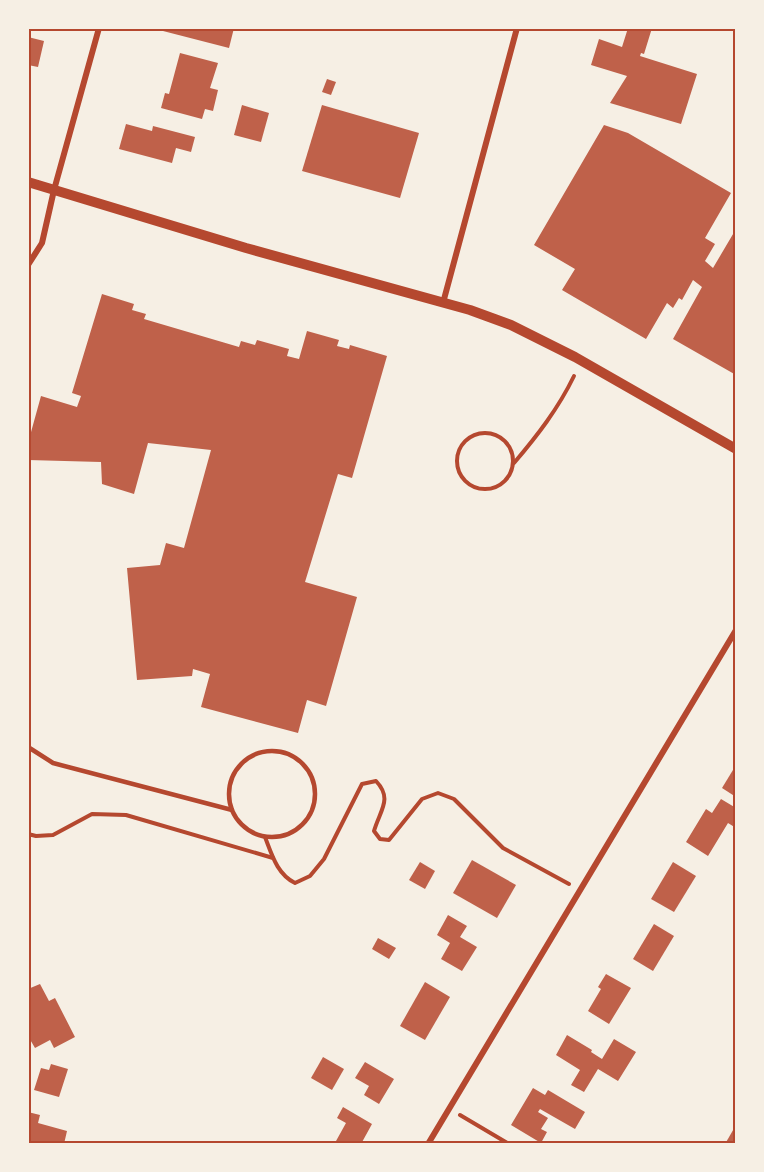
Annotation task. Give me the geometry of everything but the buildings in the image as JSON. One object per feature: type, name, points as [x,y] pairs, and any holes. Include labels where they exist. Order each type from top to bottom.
[{"type":"street","points":[[28,265],[42,243],[54,190],[99,28]]},
{"type":"street","points":[[443,303],[517,28]]},
{"type":"street","points":[[28,182],[246,248],[470,310],[511,325],[581,361],[735,449]]},
{"type":"street","points":[[428,1143],[735,630]]},
{"type":"lane","points":[[28,747],[53,763],[232,810]]},
{"type":"lane","points":[[268,751],[281,752],[294,757],[305,766],[313,779],[315,794],[312,809],[305,822],[294,831],[280,837],[265,837],[250,832],[239,823],[232,810],[228,797],[230,783],[235,771],[255,754],[268,751]]},
{"type":"path","points":[[513,464],[508,445],[493,434],[474,435],[460,447],[457,455],[459,474],[471,487],[480,490],[498,487],[510,473],[513,464],[547,423],[581,361]]},
{"type":"path","points":[[265,837],[273,858],[286,878],[295,883],[310,876],[324,859],[362,784],[376,781],[384,790],[386,798],[374,831],[380,839],[389,840],[422,799],[438,793],[454,799],[503,848],[581,890]]},
{"type":"path","points":[[28,834],[36,836],[53,834],[92,814],[126,815],[273,858]]},
{"type":"path","points":[[448,1108],[509,1143]]}]
